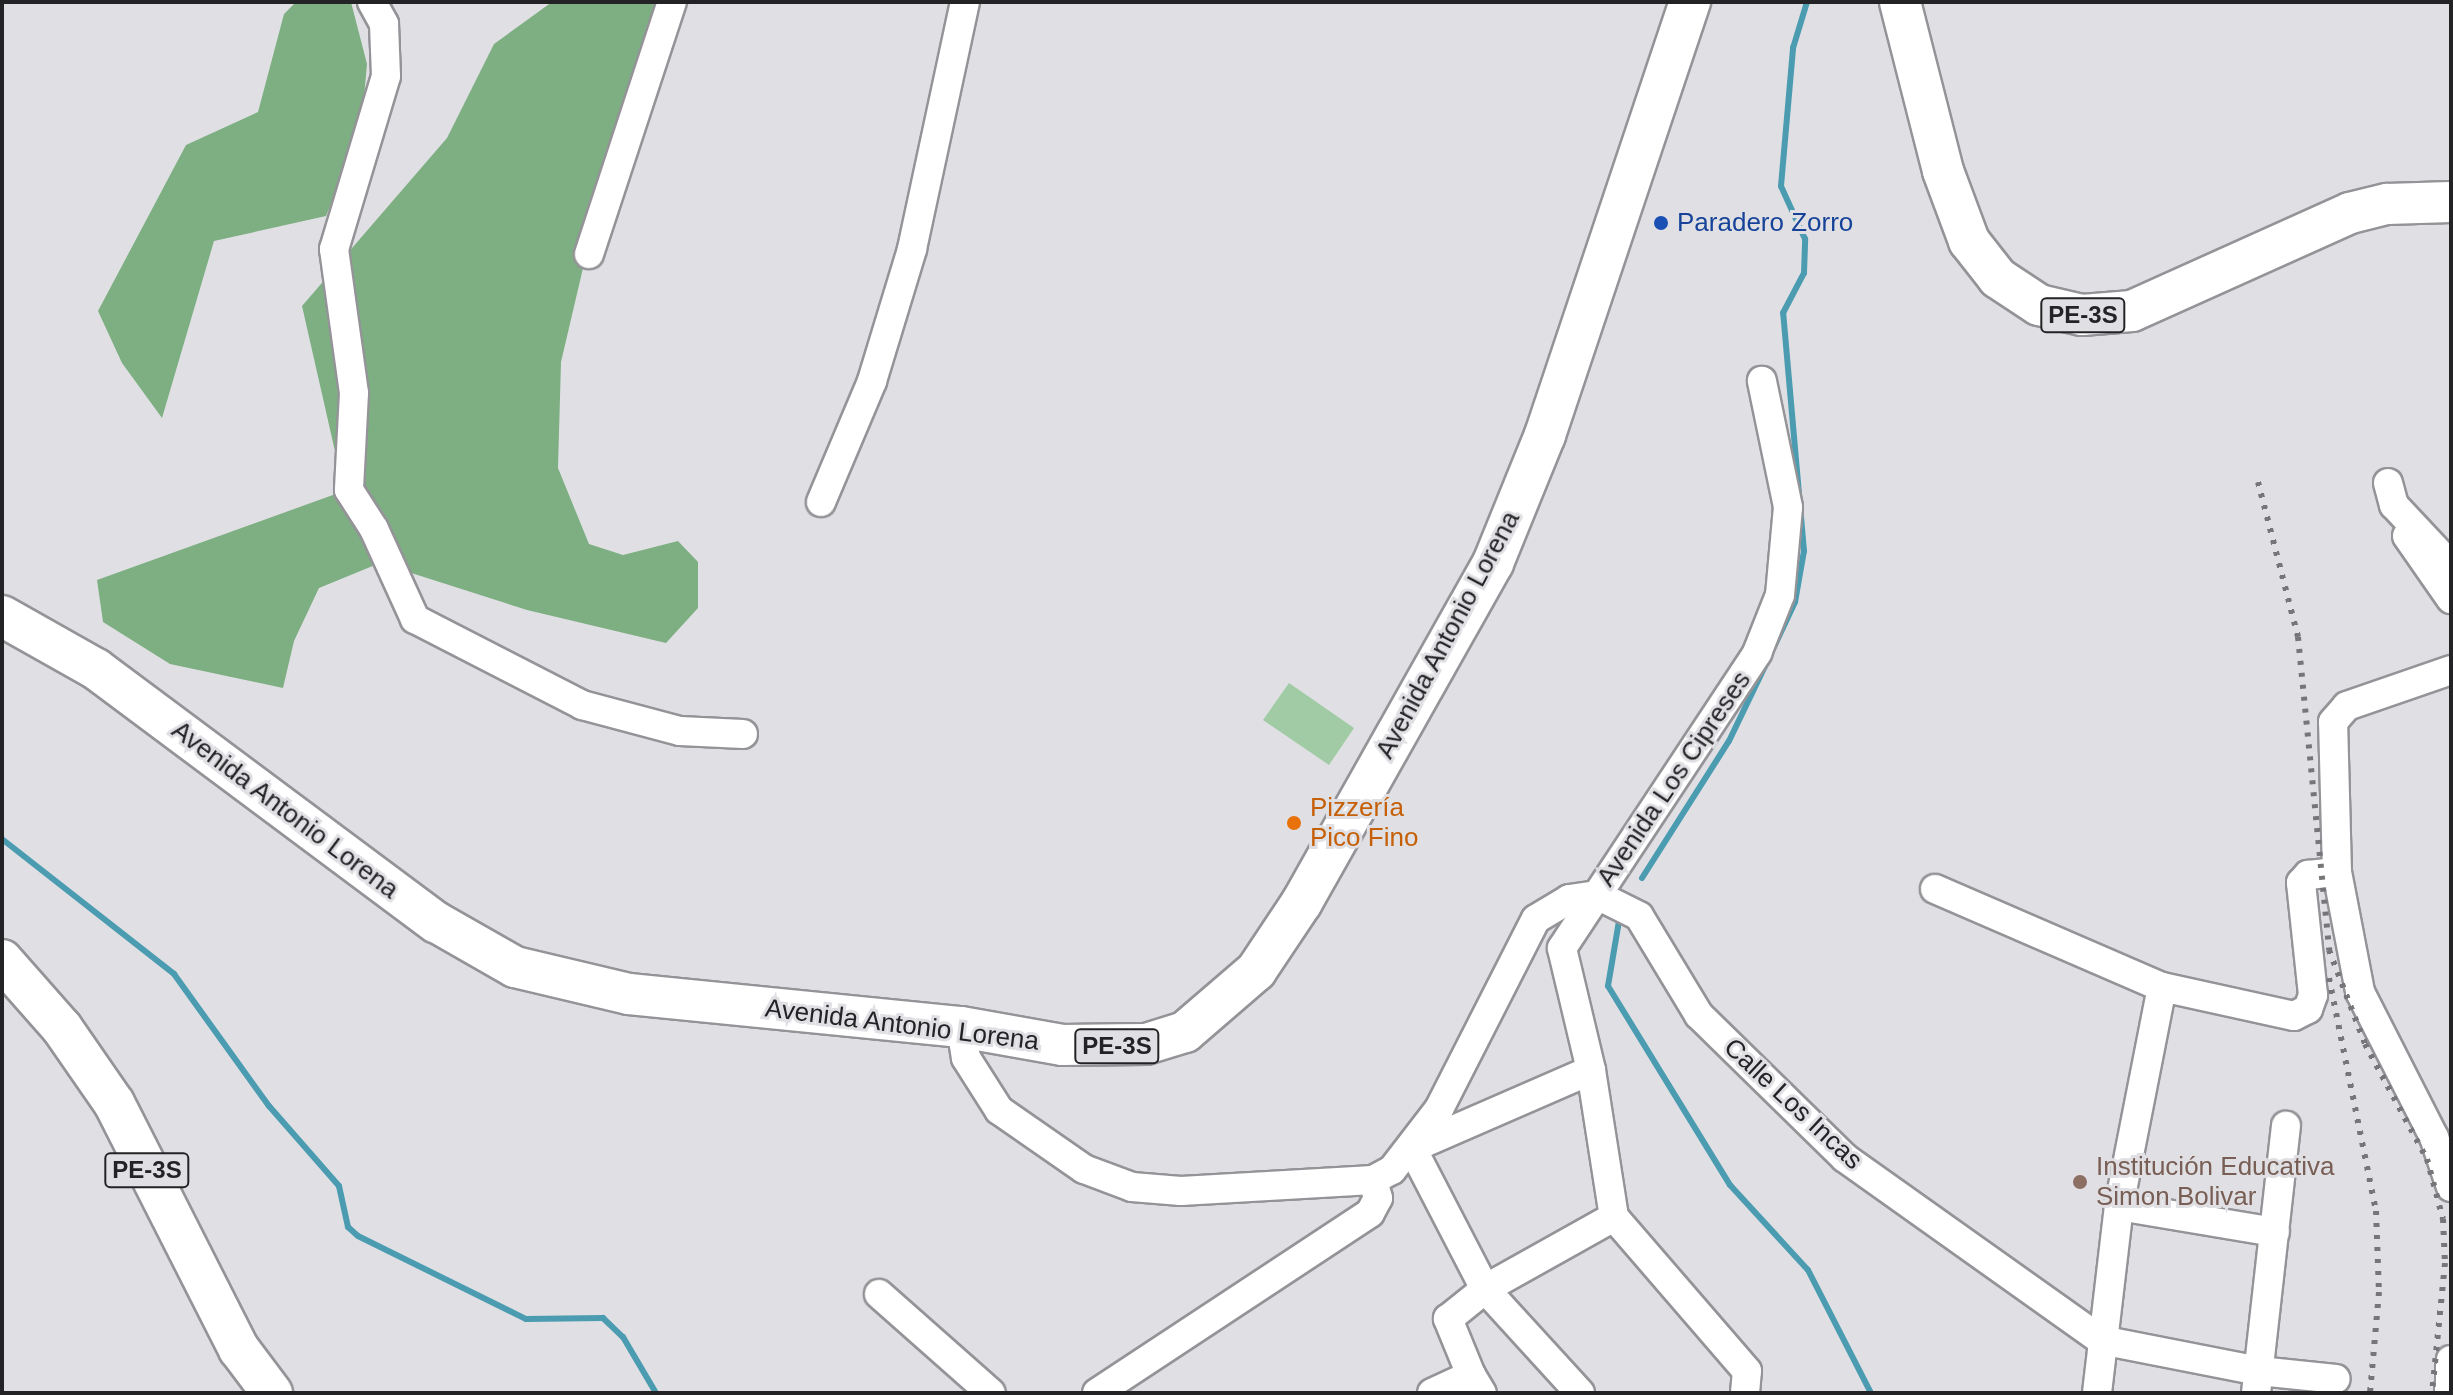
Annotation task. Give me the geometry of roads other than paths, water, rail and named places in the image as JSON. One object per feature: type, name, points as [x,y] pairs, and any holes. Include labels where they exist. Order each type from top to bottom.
[{"type":"highway","name":"Avenida Antonio Lorena","points":[[2,616],[96,669],[436,922],[496,959],[629,994],[961,1027],[1062,1045],[1146,1044],[1185,1032],[1256,971],[1302,902],[1493,563],[1545,435],[1690,2]]},
{"type":"highway","name":"PE-3S","points":[[1900,2],[1943,171],[1969,241],[1998,278],[2039,305],[2082,315],[2132,311],[2350,213],[2387,204],[2451,202]]},
{"type":"highway","name":"PE-3S","points":[[2,960],[62,1028],[114,1103],[239,1349],[272,1393]]},
{"type":"street","points":[[372,2],[384,24],[386,76],[334,249],[354,393],[349,490],[374,529],[415,619],[582,705],[680,731],[743,734]]},
{"type":"street","points":[[589,254],[672,2]]},
{"type":"street","points":[[821,502],[872,381],[912,249],[965,2]]},
{"type":"street","name":"Avenida Los Cipreses","points":[[1373,1180],[1392,1170],[1412,1148],[1439,1109],[1536,919],[1569,899],[1597,895],[1757,653],[1780,595],[1788,507],[1762,381]]},
{"type":"street","points":[[2388,483],[2394,505],[2451,566]]},
{"type":"street","points":[[2409,524],[2411,545],[2451,599]]},
{"type":"street","points":[[2451,670],[2347,706],[2333,722],[2337,872],[2360,992],[2434,1137],[2451,1187]]},
{"type":"street","points":[[1935,889],[2160,997],[2302,1013],[2313,995],[2301,883],[2312,873],[2337,872]]},
{"type":"street","points":[[1597,895],[1562,948],[1591,1070],[1614,1217],[1747,1371],[1745,1393]]},
{"type":"street","name":"Calle Los Incas","points":[[1597,895],[1639,916],[1699,1015],[1845,1158],[2101,1340]]},
{"type":"street","points":[[2097,1393],[2119,1206],[2160,997]]},
{"type":"street","points":[[961,1027],[966,1058],[999,1110],[1084,1169],[1132,1187],[1181,1191],[1373,1180],[1378,1198],[1370,1213],[1097,1393]]},
{"type":"street","points":[[1580,1393],[1485,1289],[1412,1148],[1591,1070]]},
{"type":"street","points":[[2258,1382],[2286,1126]]},
{"type":"street","points":[[2119,1206],[2275,1232]]},
{"type":"street","points":[[1432,1393],[1476,1384],[1448,1319],[1485,1289],[1614,1217]]},
{"type":"street","points":[[879,1294],[991,1393]]},
{"type":"street","points":[[2101,1340],[2258,1382],[2336,1379]]},
{"type":"street","points":[[2449,1393],[2451,1360]]},
{"type":"waterway","points":[[1774,647],[1795,602],[1804,551],[1783,313],[1804,273],[1805,239],[1781,186],[1793,48],[1807,2]]},
{"type":"waterway","points":[[1642,878],[1729,741],[1768,660]]},
{"type":"waterway","points":[[2,839],[174,974],[269,1106],[339,1186],[348,1227],[358,1236],[526,1319],[603,1318],[623,1337],[656,1393]]},
{"type":"waterway","points":[[1619,921],[1608,986],[1730,1185],[1808,1270],[1871,1393]]},
{"type":"railway","points":[[2258,482],[2298,637],[2329,950],[2365,1044],[2427,1159],[2443,1219],[2445,1263],[2432,1393]]},
{"type":"railway","points":[[2329,978],[2376,1211],[2379,1292],[2370,1393]]},
{"type":"place","name":"Paradero Zorro","points":[[1661,223]]},
{"type":"place","name":"Pizzería Pico Fino","points":[[1294,823]]},
{"type":"place","name":"Institución Educativa Simon Bolivar","points":[[2080,1182]]}]
